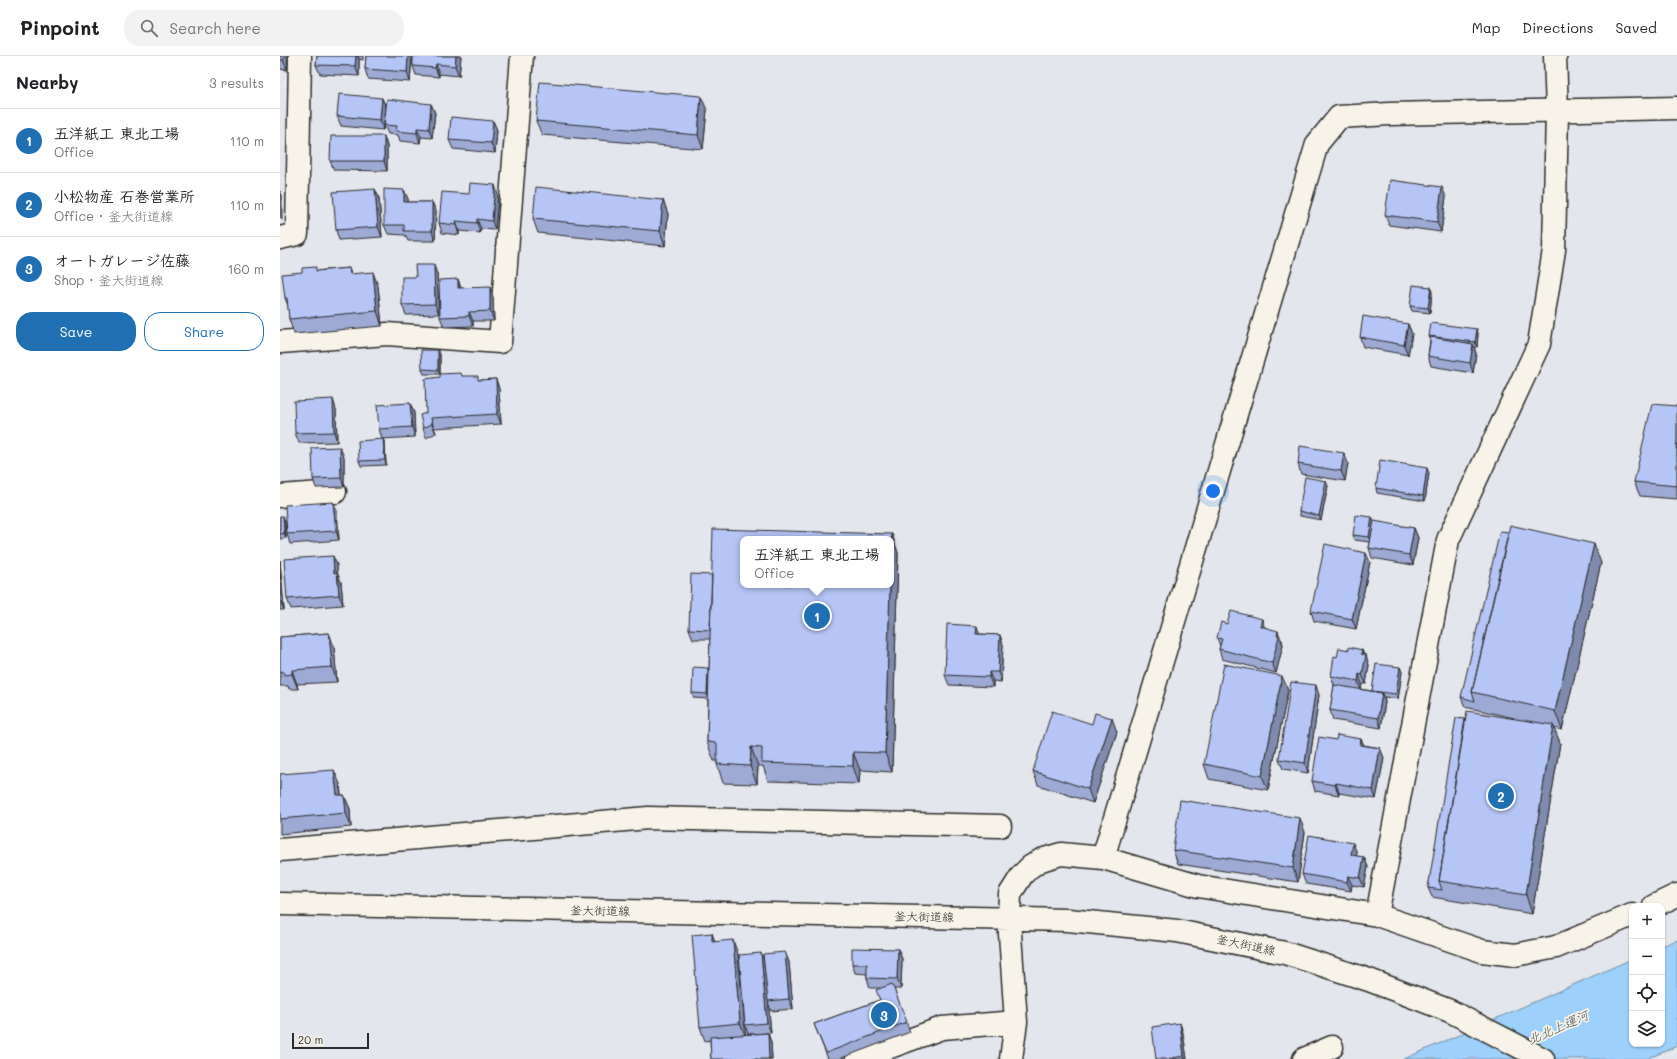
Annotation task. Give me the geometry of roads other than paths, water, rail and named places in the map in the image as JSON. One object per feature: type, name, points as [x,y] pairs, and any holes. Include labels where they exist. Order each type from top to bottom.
[{"type":"street","points":[[280,238],[297,234],[300,56]]},
{"type":"street","points":[[280,342],[387,334],[500,342],[522,56]]},
{"type":"street","points":[[1377,915],[1448,540],[1539,344],[1554,250],[1557,111],[1555,56]]},
{"type":"street","points":[[1103,858],[1317,144],[1338,117],[1389,114],[1677,108]]},
{"type":"street","points":[[280,496],[335,492]]},
{"type":"street","points":[[280,850],[648,818],[1000,826]]},
{"type":"street","points":[[1011,1059],[1016,1022],[1009,919],[1010,894],[1022,875],[1030,867],[1042,860],[1061,854],[1103,858],[1198,886],[1377,915],[1482,951],[1515,954],[1556,947],[1629,916]]},
{"type":"street","points":[[1660,903],[1677,895]]},
{"type":"street","name":"釜大街道線","points":[[280,904],[1068,920],[1177,931],[1285,953],[1369,980],[1450,1011],[1543,1059]]},
{"type":"street","points":[[857,1059],[942,1028],[1016,1022]]},
{"type":"street","points":[[1304,1059],[1332,1047]]},
{"type":"water","name":"北北上運河","points":[[1677,940],[1677,1046],[1647,1059],[1404,1059],[1629,960],[1629,1047],[1665,1047],[1665,945]]},
{"type":"place","name":"五洋紙工 東北工場","points":[[817,616]]},
{"type":"place","name":"小松物産 石巻営業所","points":[[1501,796]]},
{"type":"place","name":"オートガレージ佐藤","points":[[884,1015]]}]
